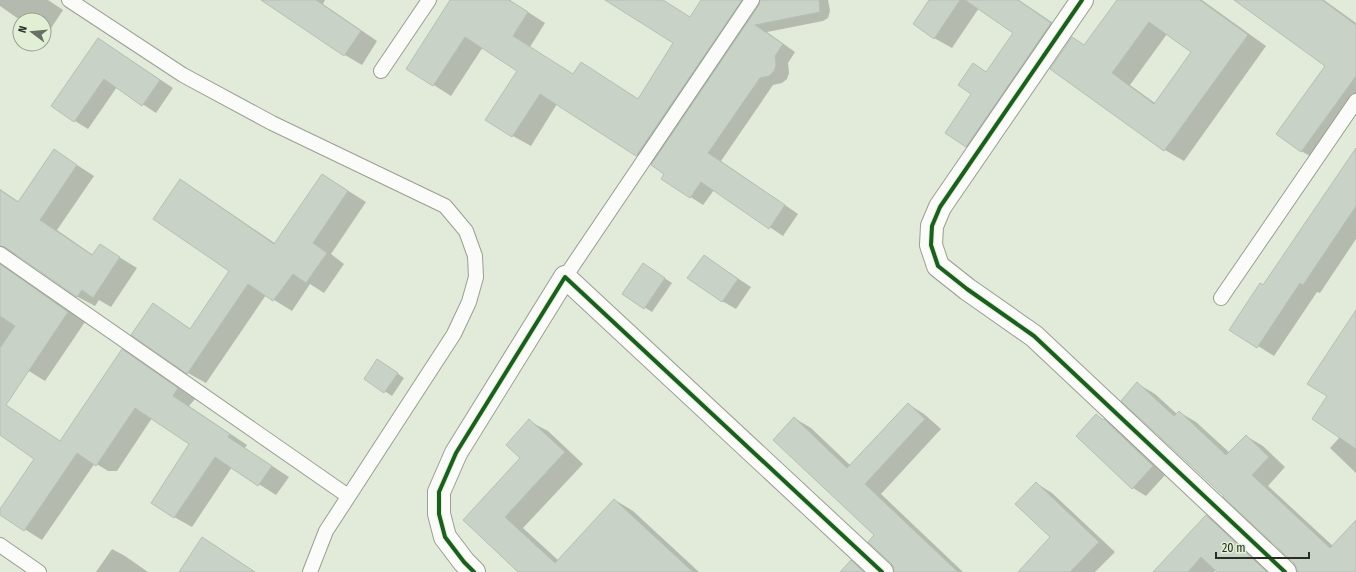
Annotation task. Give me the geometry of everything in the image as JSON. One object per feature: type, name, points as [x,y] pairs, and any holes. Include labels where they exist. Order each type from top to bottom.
[{"type":"street","points":[[1082,0],[940,206],[932,226],[931,245],[938,266],[967,289],[1034,336],[1285,572]]},
{"type":"street","points":[[474,572],[464,562],[445,537],[439,514],[439,492],[456,453],[565,277],[882,572]]},
{"type":"lane","points":[[68,0],[183,75],[272,123],[444,206],[466,231],[475,256],[476,270],[476,277],[469,302],[454,334],[326,531],[310,572]]},
{"type":"lane","points":[[381,71],[429,0]]},
{"type":"lane","points":[[565,277],[752,0]]},
{"type":"lane","points":[[1221,298],[1356,101]]},
{"type":"lane","points":[[0,254],[348,496]]},
{"type":"lane","points":[[0,545],[39,572]]},
{"type":"building","points":[[261,0],[316,0],[361,31],[344,56]]},
{"type":"building","points":[[450,0],[509,0],[528,12],[513,36],[573,74],[581,62],[638,99],[673,43],[605,0],[663,0],[690,17],[701,0],[742,0],[636,156],[540,94],[512,137],[485,120],[517,71],[465,37],[433,86],[406,69]]},
{"type":"building","points":[[760,0],[819,0],[820,12],[755,25],[783,44],[775,56],[776,65],[774,71],[769,76],[760,78],[708,153],[785,205],[769,229],[701,182],[690,198],[661,179],[664,174],[651,165],[759,5]]},
{"type":"building","points":[[929,0],[960,0],[934,39],[913,24]]},
{"type":"building","points":[[965,0],[1018,0],[1051,23],[966,147],[945,133],[971,94],[958,85],[973,63],[986,72],[1013,33]]},
{"type":"building","points":[[1117,0],[1200,0],[1248,35],[1164,151],[1050,69],[1072,37],[1084,45]],"holes":[[[1149,22],[1191,52],[1154,104],[1112,73]]]},
{"type":"building","points":[[1234,0],[1322,0],[1356,25],[1356,76],[1301,152],[1276,134],[1325,66]]},
{"type":"building","points":[[98,38],[160,80],[142,106],[104,79],[74,122],[51,106]]},
{"type":"building","points":[[1356,148],[1356,206],[1303,285],[1300,283],[1257,348],[1229,330],[1260,283],[1263,285]]},
{"type":"building","points":[[54,149],[77,165],[40,220],[92,255],[100,244],[120,257],[93,298],[82,290],[77,297],[5,247],[0,246],[0,190],[18,202]]},
{"type":"building","points":[[322,174],[348,191],[313,243],[327,253],[306,283],[293,274],[273,301],[248,284],[187,374],[131,335],[153,303],[190,329],[229,271],[153,219],[180,179],[274,244]]},
{"type":"building","points":[[704,255],[738,279],[722,302],[687,278]]},
{"type":"building","points":[[643,263],[665,278],[644,309],[622,294]]},
{"type":"building","points":[[0,264],[68,312],[6,405],[60,441],[122,349],[178,388],[173,396],[230,434],[228,437],[272,466],[258,486],[215,457],[174,518],[151,503],[189,444],[135,408],[96,466],[77,453],[24,531],[0,515],[0,509],[34,459],[0,435],[0,348],[15,326],[0,316]]},
{"type":"building","points":[[1356,310],[1356,449],[1312,419],[1327,396],[1307,384]]},
{"type":"building","points":[[377,359],[398,373],[384,393],[364,379]]},
{"type":"building","points":[[1137,382],[1174,416],[1179,411],[1226,455],[1246,435],[1269,457],[1252,475],[1330,548],[1356,520],[1356,572],[1297,572],[1297,568],[1294,563],[1121,401]]},
{"type":"building","points":[[908,403],[925,419],[865,484],[958,572],[894,572],[894,568],[891,563],[868,542],[874,535],[773,440],[794,417],[847,468]]},
{"type":"building","points":[[1096,414],[1103,420],[1104,419],[1153,466],[1132,489],[1076,436]]},
{"type":"building","points":[[529,419],[565,452],[505,517],[555,563],[614,499],[693,572],[518,572],[463,520],[520,458],[506,445]]},
{"type":"building","points":[[1036,482],[1099,542],[1070,572],[1018,572],[1050,537],[1015,504]]},
{"type":"building","points":[[1206,515],[1267,572],[1217,572],[1201,557],[1188,572],[1153,572]]},
{"type":"building","points":[[202,537],[217,547],[255,572],[179,572]]},
{"type":"building","points":[[851,560],[864,572],[840,572]]},
{"type":"cycle path","points":[[1082,0],[940,207],[932,226],[931,245],[938,266],[967,289],[1034,336],[1285,572]]},
{"type":"cycle path","points":[[474,572],[464,562],[445,537],[439,514],[439,492],[456,453],[565,277],[882,572]]}]
